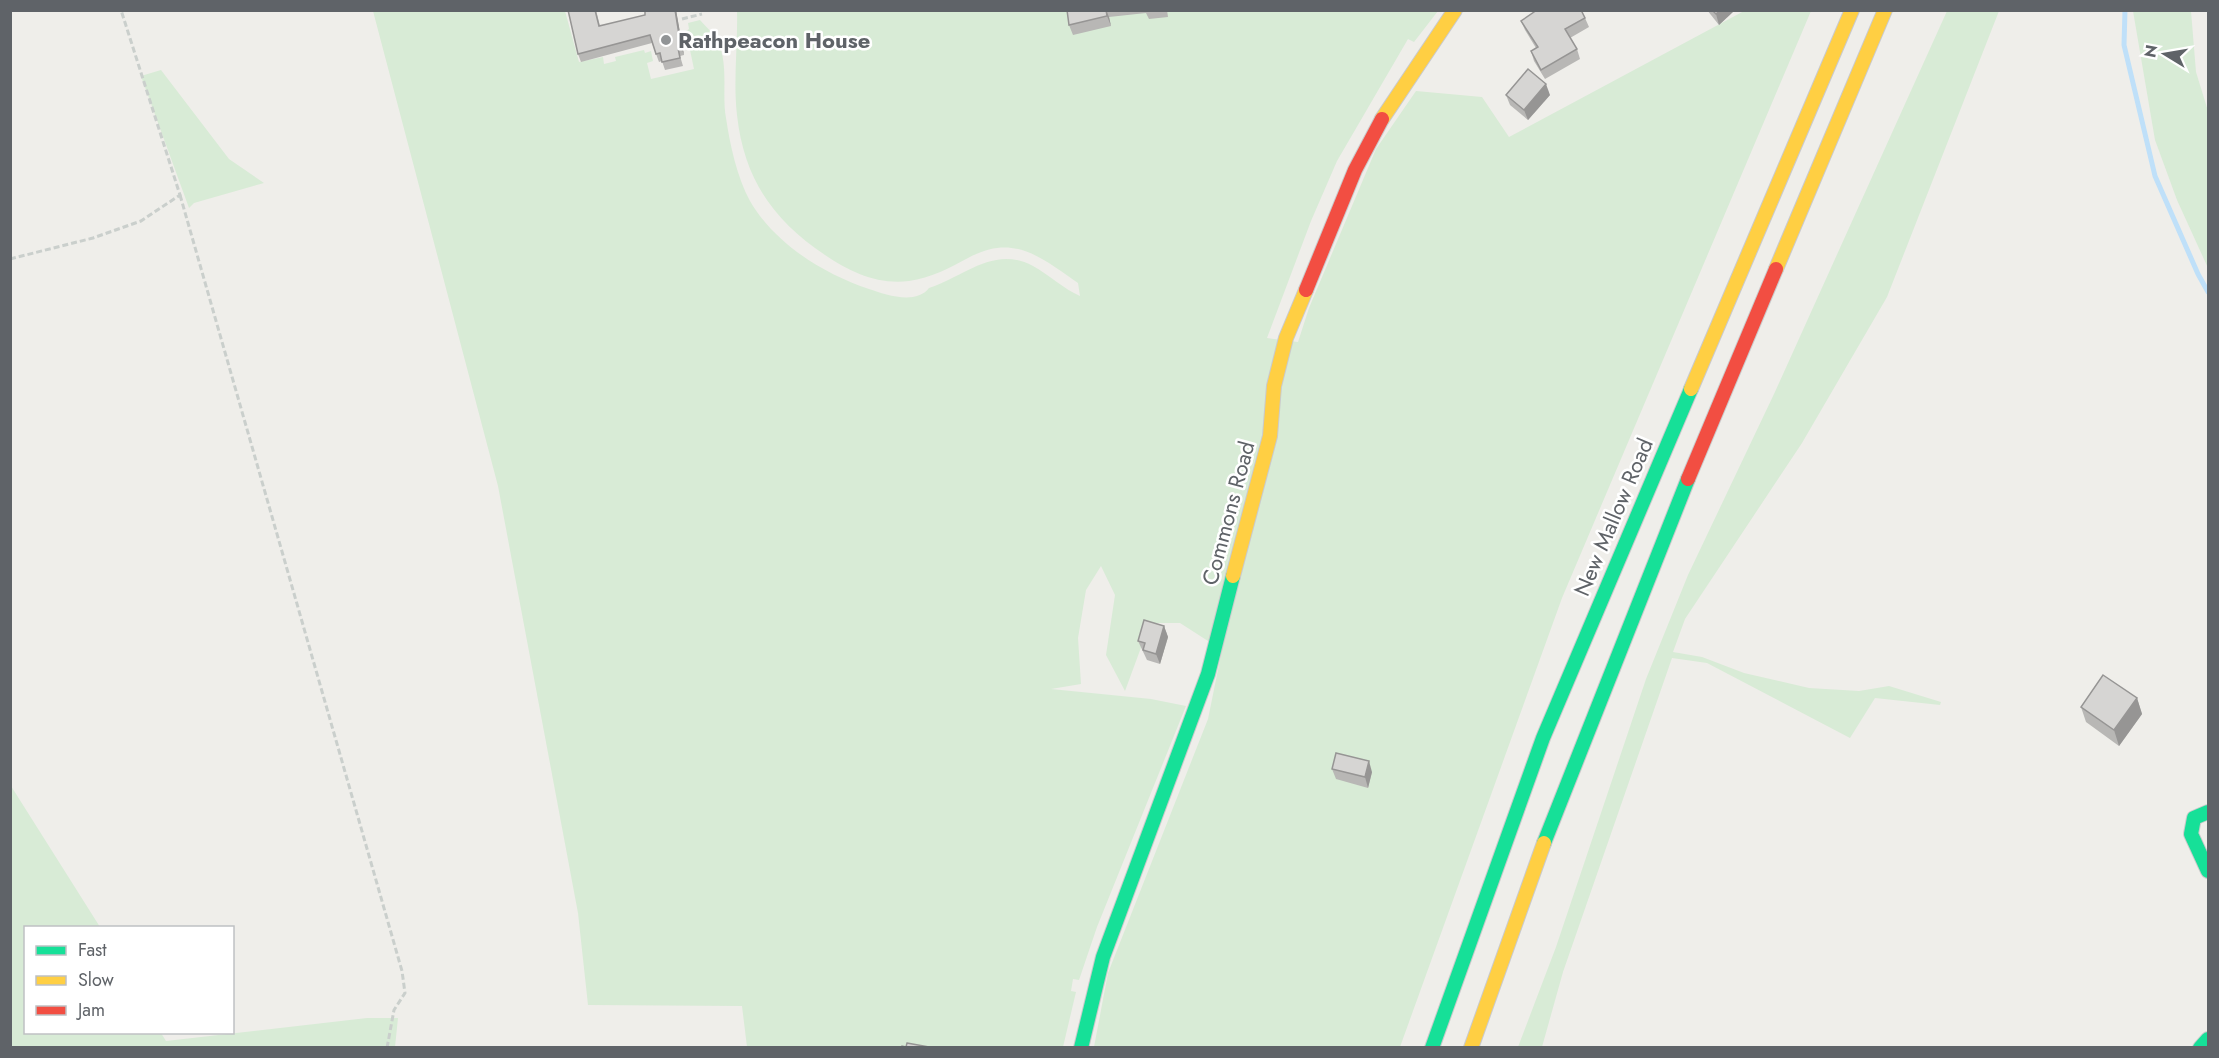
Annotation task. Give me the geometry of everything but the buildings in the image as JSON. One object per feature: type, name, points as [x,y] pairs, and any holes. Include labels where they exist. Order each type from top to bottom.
[{"type":"main road","name":"Commons Road","points":[[1082,1047],[1103,957],[1154,827],[1208,674],[1270,436],[1274,386],[1286,338],[1355,170],[1392,100],[1455,10]]},
{"type":"main road","name":"New Mallow Road","points":[[1432,1047],[1543,738],[1852,10]]},
{"type":"main road","points":[[1471,1047],[1577,749],[1885,10]]},
{"type":"main road","points":[[2208,813],[2194,818],[2191,834],[2208,871]]},
{"type":"main road","points":[[2200,1047],[2208,1039]]},
{"type":"path","points":[[120,10],[180,195],[402,971],[405,993],[394,1010],[387,1047]]},
{"type":"path","points":[[682,19],[702,14]]},
{"type":"path","points":[[10,259],[93,238],[141,221],[180,195]]},
{"type":"green space","points":[[373,11],[565,11],[579,62],[603,57],[604,64],[616,61],[615,57],[644,50],[645,53],[651,51],[653,61],[647,63],[651,79],[694,69],[686,31],[689,29],[688,23],[700,20],[719,43],[724,64],[725,108],[732,150],[745,192],[760,217],[787,244],[818,266],[869,289],[892,296],[909,297],[917,296],[929,288],[980,265],[1005,259],[1019,260],[1033,266],[1080,296],[1078,283],[1039,257],[1013,248],[984,251],[932,275],[917,280],[898,282],[875,279],[854,272],[807,242],[790,227],[764,196],[746,159],[736,102],[737,11],[1438,11],[1414,42],[1408,39],[1337,161],[1311,221],[1267,338],[1298,342],[1309,308],[1376,149],[1416,91],[1482,97],[1509,137],[1744,11],[1811,11],[1562,598],[1400,1047],[1094,1047],[1108,973],[1208,719],[1222,650],[1180,623],[1156,623],[1146,634],[1125,691],[1106,655],[1115,595],[1101,566],[1086,590],[1078,638],[1081,684],[1051,689],[1151,699],[1186,706],[1097,927],[1079,980],[1073,979],[1071,991],[1076,992],[1063,1047],[747,1047],[742,1006],[588,1005],[578,913],[498,486]]},
{"type":"green space","points":[[1947,11],[1999,11],[1887,297],[1802,443],[1685,619],[1673,652],[1702,657],[1744,673],[1809,688],[1859,691],[1889,686],[1941,702],[1940,705],[1875,698],[1850,738],[1707,663],[1672,658],[1563,972],[1542,1047],[1518,1047],[1556,947],[1646,679],[1688,575],[1774,394]]},
{"type":"green space","points":[[2133,11],[2191,11],[2196,72],[2208,111],[2208,268],[2177,200],[2155,140]]},
{"type":"green space","points":[[161,70],[229,159],[264,183],[194,203],[189,208],[141,76]]},
{"type":"green space","points":[[11,786],[99,926],[24,926],[24,1034],[162,1034],[166,1041],[367,1018],[398,1018],[395,1047],[11,1047]]},
{"type":"waterway","points":[[2125,10],[2124,45],[2155,176],[2208,292]]},
{"type":"traffic: fast","points":[[1432,1048],[1543,738],[1691,389]]},
{"type":"traffic: fast","points":[[1544,843],[1688,479]]},
{"type":"traffic: fast","points":[[1081,1048],[1103,957],[1208,674],[1233,576]]},
{"type":"traffic: fast","points":[[2208,812],[2194,818],[2191,834],[2208,871]]},
{"type":"traffic: fast","points":[[2200,1048],[2208,1039]]},
{"type":"traffic: slow","points":[[1382,119],[1455,10]]},
{"type":"traffic: slow","points":[[1691,389],[1852,10]]},
{"type":"traffic: slow","points":[[1776,269],[1885,10]]},
{"type":"traffic: slow","points":[[1233,576],[1270,436],[1274,386],[1286,338],[1306,290]]},
{"type":"traffic: slow","points":[[1471,1048],[1544,843]]},
{"type":"traffic: jam","points":[[1306,290],[1355,170],[1382,119]]},
{"type":"traffic: jam","points":[[1688,479],[1776,269]]},
{"type":"place","name":"Rathpeacon House","points":[[666,40]]}]
